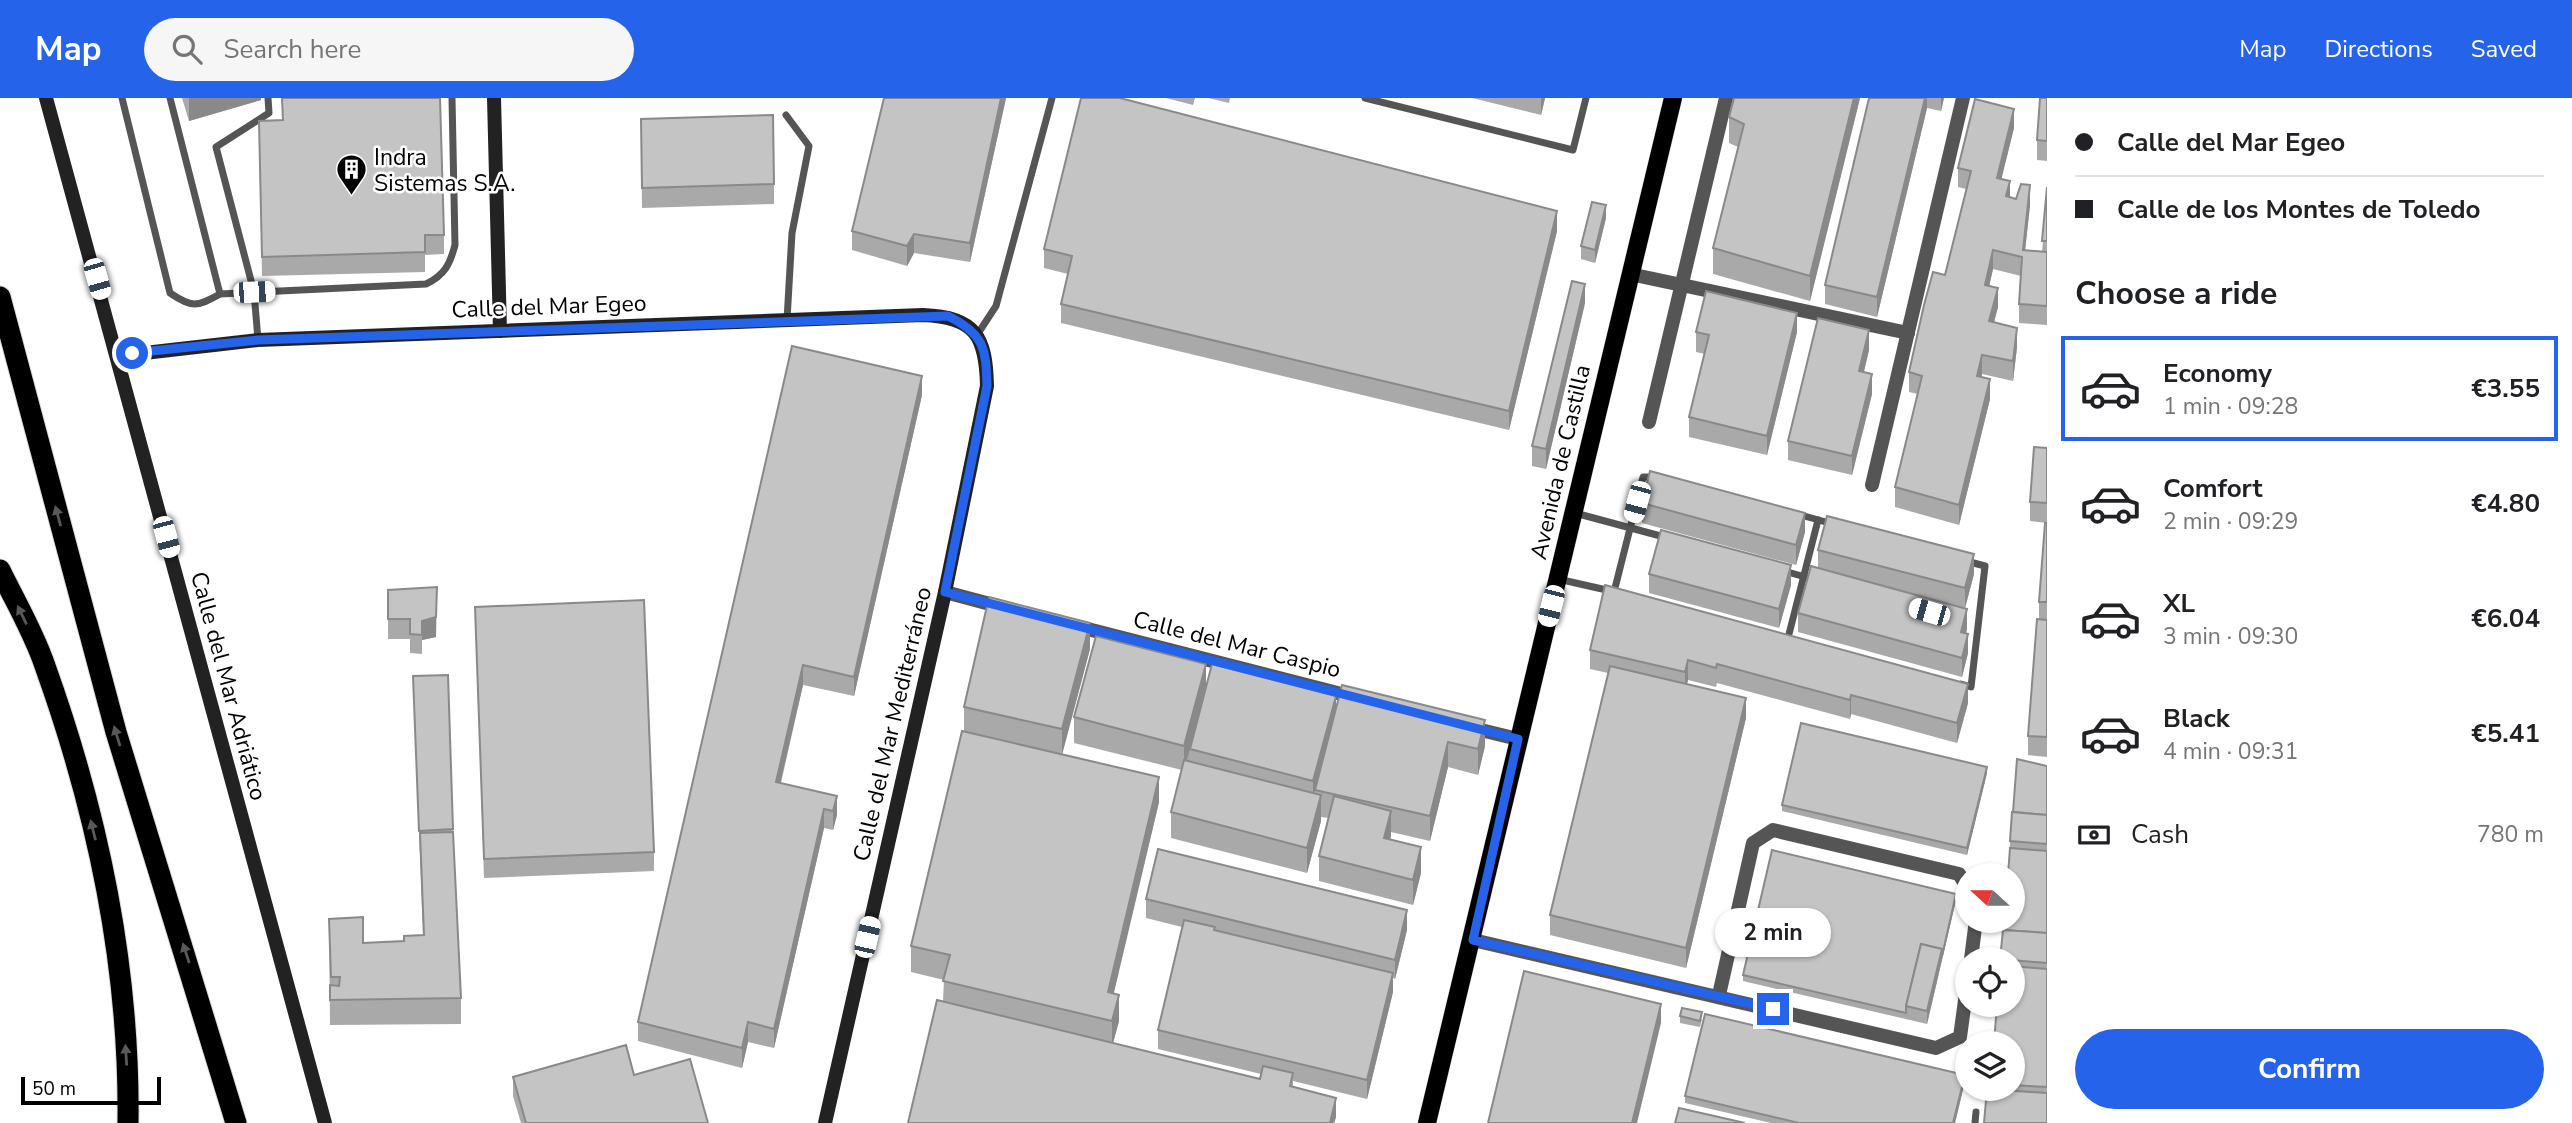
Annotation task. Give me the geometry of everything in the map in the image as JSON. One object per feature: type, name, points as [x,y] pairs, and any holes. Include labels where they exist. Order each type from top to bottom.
[{"type":"highway","points":[[0,298],[116,732],[206,1018],[236,1123]]},
{"type":"highway","points":[[0,570],[45,663],[76,764],[103,871],[121,977],[128,1123]]},
{"type":"highway","points":[[206,1018],[221,1123]]},
{"type":"main road","name":"Avenida de Castilla","points":[[1427,1123],[1473,940],[1518,739],[1672,98]]},
{"type":"street","name":"Calle del Mar Adriático","points":[[46,98],[325,1123]]},
{"type":"street","points":[[494,98],[500,331]]},
{"type":"street","points":[[1649,422],[1726,98]]},
{"type":"street","points":[[1872,485],[1963,98]]},
{"type":"street","points":[[1630,274],[1681,287],[1908,333]]},
{"type":"street","name":"Calle del Mar Egeo","points":[[118,356],[258,340],[948,316],[977,335]]},
{"type":"street","name":"Calle del Mar Mediterráneo","points":[[825,1123],[945,592],[987,386],[986,353],[977,335]]},
{"type":"street","points":[[945,592],[1025,613]]},
{"type":"street","name":"Calle del Mar Caspio","points":[[1052,620],[1371,702]]},
{"type":"street","points":[[1451,722],[1518,739]]},
{"type":"street","points":[[1719,996],[1753,843],[1773,830],[1955,873]]},
{"type":"street","points":[[1473,940],[1936,1048],[1960,1037],[1963,1017]]},
{"type":"lane","points":[[122,98],[170,293],[186,304],[201,304],[220,294],[426,284],[441,277],[451,261],[454,245],[452,98]]},
{"type":"lane","points":[[170,98],[220,294]]},
{"type":"lane","points":[[258,340],[254,292],[216,147],[269,113],[268,98]]},
{"type":"lane","points":[[977,335],[996,306],[1052,98]]},
{"type":"lane","points":[[1365,98],[1573,150],[1586,98]]},
{"type":"lane","points":[[786,115],[809,146],[792,233],[788,320]]},
{"type":"lane","points":[[1614,592],[1643,477],[1661,477]]},
{"type":"lane","points":[[1572,513],[1684,542]]},
{"type":"lane","points":[[1792,513],[1844,527]]},
{"type":"lane","points":[[1788,638],[1818,520]]},
{"type":"lane","points":[[1945,680],[1971,687],[1979,626],[1985,566],[1960,559]]},
{"type":"lane","points":[[1777,569],[1831,584]]},
{"type":"lane","points":[[1557,579],[1628,595]]},
{"type":"lane","points":[[1965,622],[1979,626]]},
{"type":"lane","points":[[1775,635],[1801,642]]},
{"type":"lane","points":[[1975,1123],[1976,1112]]},
{"type":"building","name":"Indra Sistemas S.A.","points":[[282,98],[440,98],[444,235],[425,235],[425,252],[262,257],[259,121],[283,120]]},
{"type":"building","points":[[884,98],[1001,98],[970,243],[914,234],[907,246],[852,231]]},
{"type":"building","points":[[1081,98],[1120,98],[1557,211],[1509,411],[1061,304],[1072,256],[1044,249]]},
{"type":"building","points":[[1734,98],[1854,98],[1810,276],[1713,248],[1744,124],[1729,117]]},
{"type":"building","points":[[1869,98],[1925,98],[1877,297],[1825,285]]},
{"type":"building","points":[[2040,98],[2047,98],[2047,141],[2037,140]]},
{"type":"building","points":[[1975,99],[2014,109],[1997,178],[2010,181],[2006,196],[2016,199],[2021,184],[2030,185],[2023,250],[2047,252],[2047,306],[2019,304],[2022,257],[1993,250],[1985,285],[1998,288],[1989,321],[2017,328],[2013,361],[1982,355],[1977,376],[1990,379],[1959,505],[1895,487],[1922,376],[1909,372],[1924,305],[1933,272],[1945,275],[1971,171],[1958,168]]},
{"type":"building","points":[[773,115],[774,184],[642,188],[641,119]]},
{"type":"building","points":[[2047,187],[2047,241],[2042,241]]},
{"type":"building","points":[[1592,202],[1606,205],[1595,250],[1581,246]]},
{"type":"building","points":[[1572,281],[1585,284],[1546,449],[1532,446]]},
{"type":"building","points":[[1706,291],[1797,313],[1767,436],[1689,417],[1709,335],[1696,332]]},
{"type":"building","points":[[1818,318],[1869,330],[1859,371],[1872,374],[1852,456],[1788,441]]},
{"type":"building","points":[[792,346],[922,376],[854,677],[803,665],[776,782],[837,796],[833,811],[824,809],[774,1029],[748,1022],[742,1048],[638,1022]]},
{"type":"building","points":[[2034,447],[2047,448],[2047,503],[2030,502]]},
{"type":"building","points":[[1650,471],[1805,513],[1796,545],[1642,503]]},
{"type":"building","points":[[1827,516],[1974,554],[1965,588],[1818,550]]},
{"type":"building","points":[[2045,523],[2047,602],[2039,602]]},
{"type":"building","points":[[1661,530],[1791,565],[1779,609],[1649,574]]},
{"type":"building","points":[[1811,566],[1967,609],[1961,632],[1968,634],[1962,658],[1798,613]]},
{"type":"building","points":[[1605,585],[1968,684],[1957,723],[1851,695],[1850,700],[1717,664],[1716,668],[1688,660],[1685,672],[1590,650]]},
{"type":"building","points":[[437,587],[436,617],[422,621],[422,635],[410,634],[410,619],[388,619],[388,590]]},
{"type":"building","points":[[989,597],[1090,623],[1062,729],[964,707]]},
{"type":"building","points":[[644,600],[654,852],[484,859],[475,607]]},
{"type":"building","points":[[2037,619],[2047,620],[2047,737],[2028,736]]},
{"type":"building","points":[[1096,636],[1206,664],[1184,746],[1074,717]]},
{"type":"building","points":[[1212,664],[1336,696],[1313,781],[1190,749]]},
{"type":"building","points":[[1610,666],[1746,698],[1686,948],[1550,915]]},
{"type":"building","points":[[448,675],[453,829],[419,831],[413,676]]},
{"type":"building","points":[[1342,685],[1485,720],[1478,749],[1448,742],[1430,816],[1315,790]]},
{"type":"building","points":[[1801,723],[1987,767],[1967,848],[1782,805]]},
{"type":"building","points":[[962,731],[1159,777],[1108,992],[1119,995],[1112,1021],[943,981],[950,955],[911,946]]},
{"type":"building","points":[[2017,759],[2047,766],[2047,815],[2013,812]]},
{"type":"building","points":[[1184,760],[1321,795],[1307,848],[1171,812]]},
{"type":"building","points":[[1334,796],[1391,811],[1384,838],[1421,847],[1413,880],[1319,856]]},
{"type":"building","points":[[2012,812],[2047,815],[2047,844],[2010,841]]},
{"type":"building","points":[[453,832],[461,998],[330,1000],[330,985],[339,986],[340,977],[331,977],[329,919],[363,917],[363,943],[404,941],[404,936],[424,935],[420,833]]},
{"type":"building","points":[[2010,848],[2047,851],[2047,933],[2025,932],[2025,863],[2009,863]]},
{"type":"building","points":[[1158,849],[1407,910],[1395,960],[1146,899]]},
{"type":"building","points":[[1772,850],[1955,894],[1942,956],[1942,949],[1921,944],[1906,1013],[1743,975]]},
{"type":"building","points":[[1184,920],[1215,927],[1214,930],[1393,973],[1367,1080],[1158,1030]]},
{"type":"building","points":[[2003,933],[2047,933],[2047,963],[2025,961],[2025,947],[2001,947]]},
{"type":"building","points":[[1921,944],[1942,949],[1927,1011],[1906,1006]]},
{"type":"building","points":[[2025,967],[2047,969],[2047,1087],[2025,1086],[2025,1031],[1995,1031],[1996,1017],[2025,1017]]},
{"type":"building","points":[[1524,971],[1661,1004],[1632,1123],[1488,1123]]},
{"type":"building","points":[[937,1000],[1260,1079],[1263,1066],[1293,1073],[1290,1086],[1336,1098],[1330,1123],[908,1123]]},
{"type":"building","points":[[1682,1008],[1702,1012],[1700,1021],[1680,1016]]},
{"type":"building","points":[[1705,1014],[1955,1073],[1955,1101],[1958,1101],[1953,1123],[1799,1123],[1685,1096]]},
{"type":"building","points":[[626,1045],[634,1075],[690,1059],[708,1123],[526,1123],[513,1077]]},
{"type":"building","points":[[2025,1092],[2047,1093],[2047,1123],[1984,1123],[1986,1101],[2025,1101]]},
{"type":"building","points":[[1679,1108],[1745,1123],[1675,1123]]},
{"type":"place","name":"Indra Sistemas S.A.","points":[[351,197]]},
{"type":"route","points":[[132,353],[258,340],[948,316],[977,335],[986,353],[987,386],[945,592],[1518,739],[1473,940],[1773,1009]]}]
